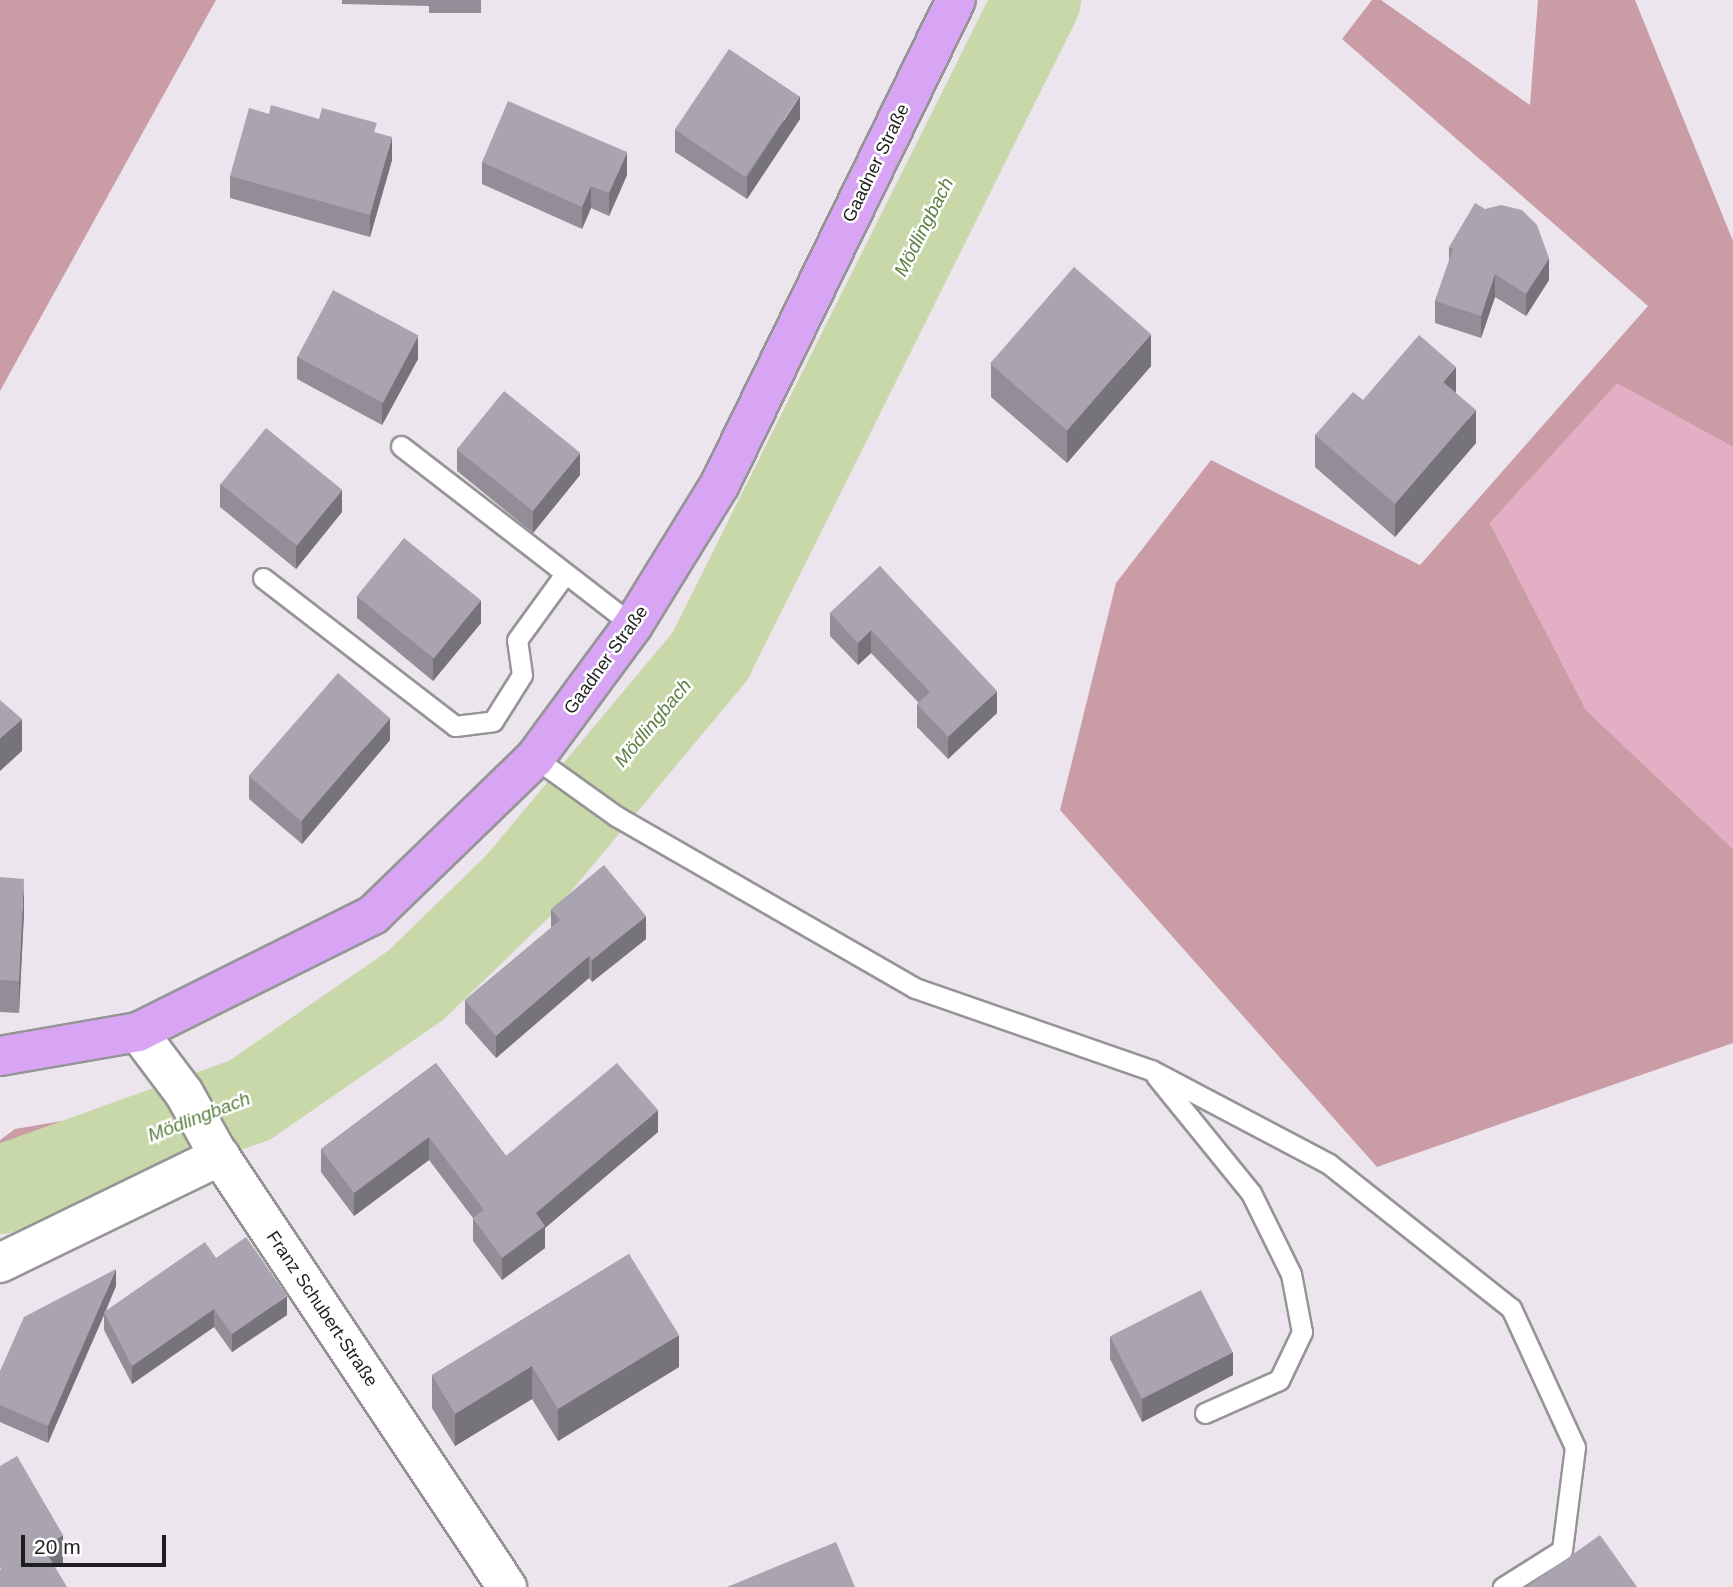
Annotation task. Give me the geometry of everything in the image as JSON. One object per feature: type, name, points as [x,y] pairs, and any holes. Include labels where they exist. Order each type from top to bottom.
[{"type":"main road","name":"Gaadner Straße","points":[[0,1056],[138,1032],[373,915],[535,758],[633,625],[720,484],[956,0]]},
{"type":"street","name":"Franz Schubert-Straße","points":[[138,1032],[184,1093],[217,1152],[507,1587]]},
{"type":"street","points":[[0,1263],[217,1152]]},
{"type":"lane","points":[[401,446],[633,625]]},
{"type":"lane","points":[[263,578],[454,726],[493,721],[522,675],[517,640],[565,573]]},
{"type":"lane","points":[[535,758],[616,816],[915,988],[1151,1070],[1329,1164],[1511,1308],[1575,1447],[1562,1550],[1503,1587]]},
{"type":"lane","points":[[1151,1070],[1251,1193],[1291,1274],[1303,1332],[1279,1380],[1205,1413]]},
{"type":"shaded area","points":[[0,0],[216,0],[0,391]]},
{"type":"shaded area","points":[[1372,0],[1381,0],[1530,105],[1538,0],[1635,0],[1733,241],[1733,447],[1617,383],[1490,523],[1586,710],[1733,849],[1733,1043],[1377,1167],[1060,810],[1116,583],[1211,460],[1420,565],[1648,306],[1342,39]]},
{"type":"shaded area","points":[[1617,382],[1733,447],[1733,849],[1586,710],[1490,523]]},
{"type":"shaded area","points":[[143,1107],[175,1148],[55,1192],[0,1230],[0,1140],[15,1129]]},
{"type":"building","points":[[729,49],[799,97],[745,177],[675,129]]},
{"type":"building","points":[[508,101],[627,152],[609,193],[591,186],[582,207],[482,162]]},
{"type":"building","points":[[271,105],[319,119],[322,108],[377,123],[374,132],[392,137],[370,215],[230,176],[249,108],[269,114]]},
{"type":"building","points":[[1475,203],[1485,209],[1501,205],[1522,210],[1537,225],[1549,258],[1526,294],[1495,274],[1481,316],[1435,301],[1453,249],[1449,247]]},
{"type":"building","points":[[1074,267],[1151,334],[1067,431],[990,364]]},
{"type":"building","points":[[333,290],[419,336],[383,403],[297,357]]},
{"type":"building","points":[[1419,335],[1456,367],[1443,382],[1476,410],[1395,504],[1315,435],[1353,392],[1363,400]]},
{"type":"building","points":[[504,391],[580,453],[533,511],[457,449]]},
{"type":"building","points":[[266,428],[342,490],[297,546],[221,484]]},
{"type":"building","points":[[404,538],[481,600],[434,659],[357,596]]},
{"type":"building","points":[[880,566],[997,691],[948,737],[917,704],[930,692],[871,630],[858,643],[830,613]]},
{"type":"building","points":[[338,673],[390,718],[301,821],[249,776]]},
{"type":"building","points":[[0,700],[22,719],[0,738]]},
{"type":"building","points":[[604,865],[646,916],[592,960],[589,956],[496,1036],[465,1000],[560,920],[551,909]]},
{"type":"building","points":[[0,877],[24,879],[19,981],[0,980]]},
{"type":"building","points":[[436,1063],[506,1156],[617,1063],[658,1110],[536,1213],[545,1226],[502,1258],[473,1218],[484,1210],[429,1137],[354,1193],[321,1149]]},
{"type":"building","points":[[246,1237],[287,1296],[232,1334],[214,1309],[132,1366],[104,1312],[205,1242],[216,1258]]},
{"type":"building","points":[[629,1254],[679,1335],[558,1409],[532,1366],[455,1414],[432,1375]]},
{"type":"building","points":[[116,1269],[48,1426],[0,1405],[0,1371],[24,1317]]},
{"type":"building","points":[[1201,1290],[1233,1352],[1142,1399],[1110,1336]]},
{"type":"building","points":[[17,1456],[63,1535],[43,1547],[67,1587],[0,1587],[0,1466]]},
{"type":"building","points":[[1600,1535],[1637,1587],[1527,1587]]},
{"type":"building","points":[[836,1542],[855,1587],[727,1587]]},
{"type":"waterway","name":"Mödlingbach","points":[[0,1190],[250,1100],[416,985],[518,886],[710,656],[1037,0]]}]
